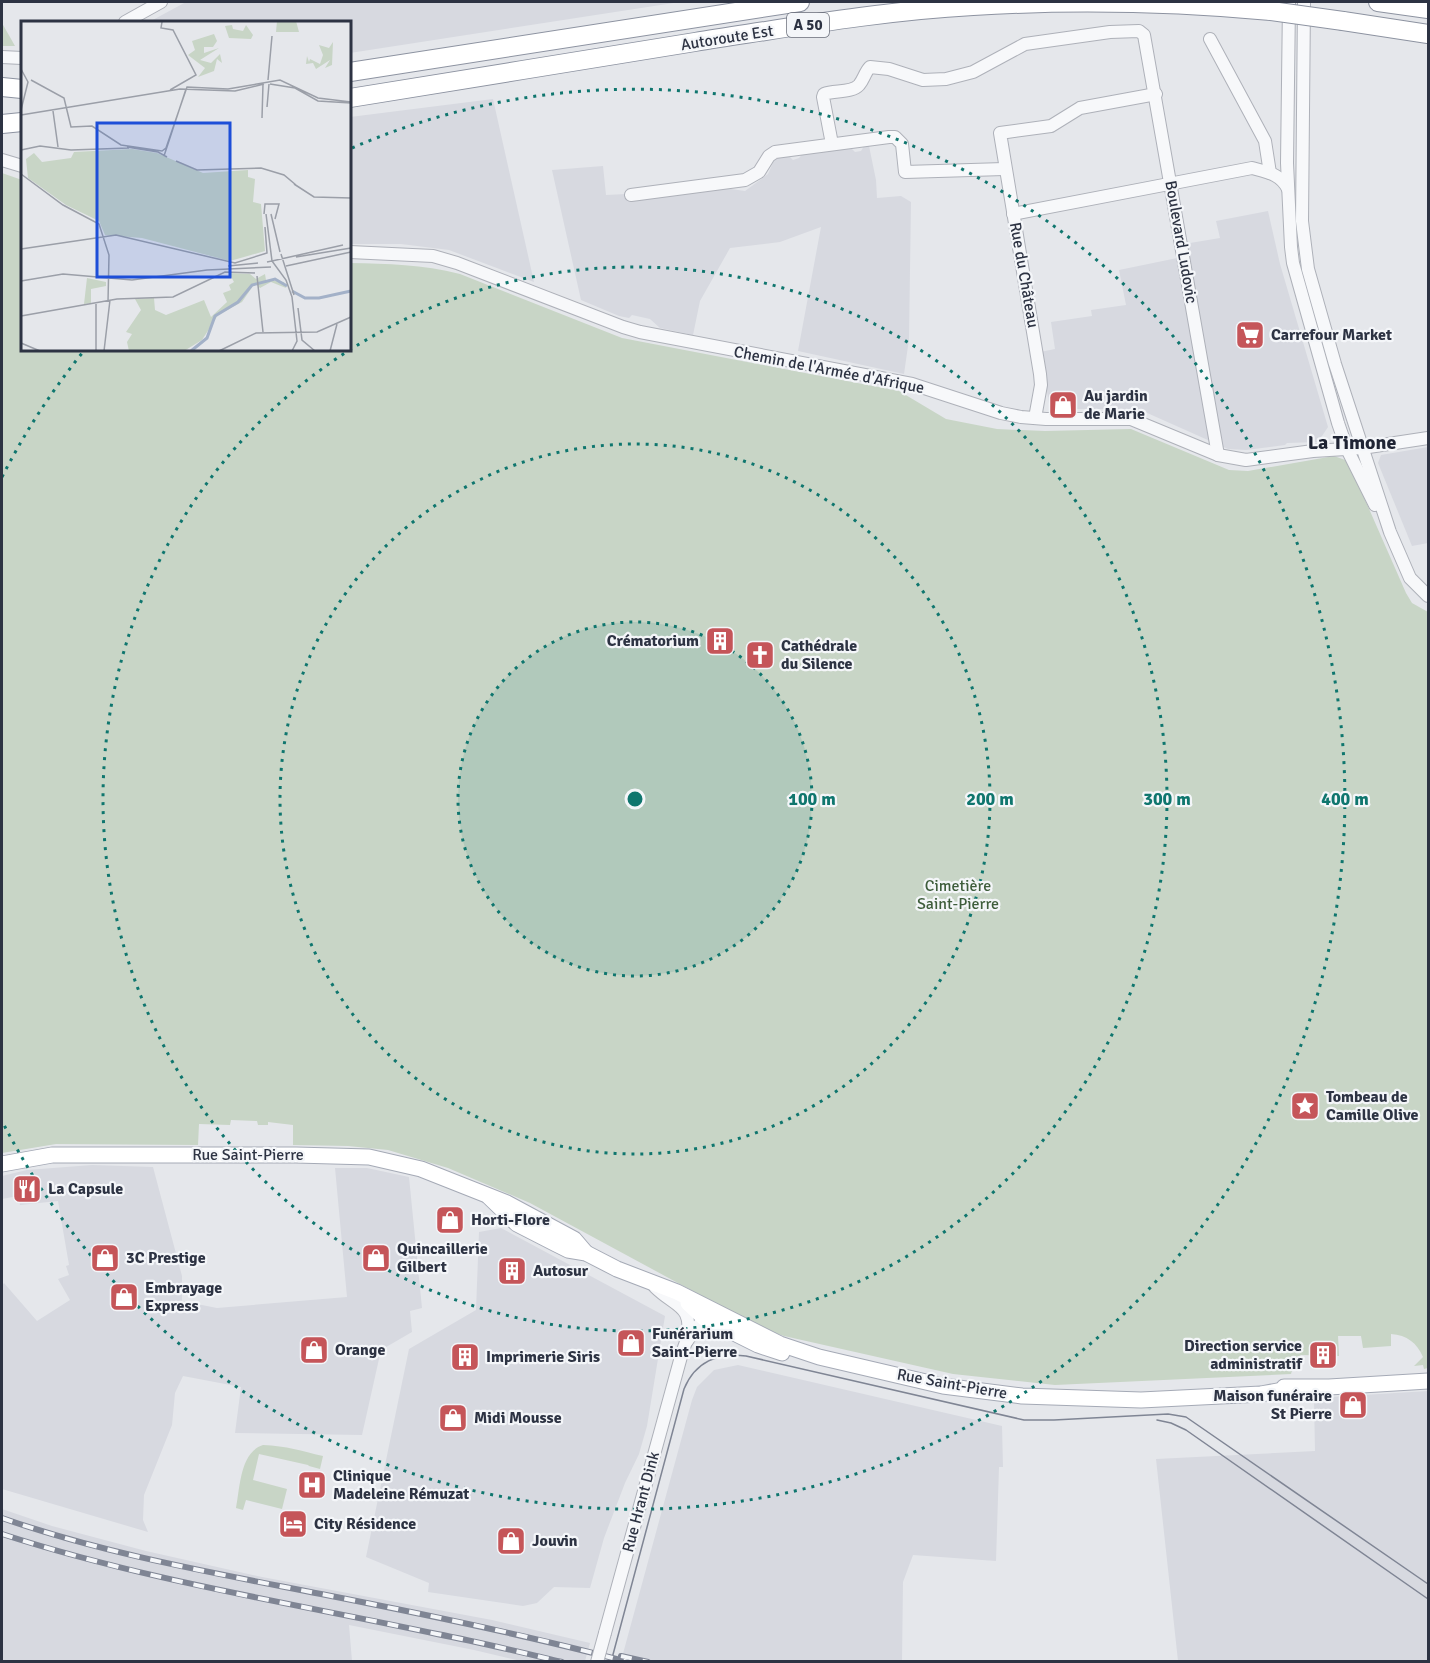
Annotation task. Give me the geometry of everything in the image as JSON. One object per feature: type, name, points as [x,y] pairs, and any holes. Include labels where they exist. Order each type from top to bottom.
[{"type":"highway","name":"Autoroute Est","points":[[351,72],[800,2]]},
{"type":"highway","name":"Autoroute Est","points":[[351,98],[850,18],[970,6],[1047,2],[1196,5],[1271,11],[1428,34]]},
{"type":"highway","points":[[1378,2],[1428,9]]},
{"type":"highway","points":[[2,88],[21,89]]},
{"type":"highway","points":[[2,115],[21,115]]},
{"type":"highway","points":[[2,124],[21,122]]},
{"type":"main road","name":"Rue Saint-Pierre","points":[[2,1164],[52,1155],[352,1155],[386,1160],[421,1169],[507,1203],[574,1239],[586,1253],[649,1282],[677,1292],[707,1314],[780,1344],[819,1357],[943,1386],[982,1392],[1022,1396],[1141,1400],[1256,1394],[1294,1388],[1428,1381]]},
{"type":"street","points":[[127,21],[161,2]]},
{"type":"street","points":[[1289,2],[1287,149],[1291,247],[1390,532]]},
{"type":"street","points":[[1304,2],[1304,246],[1310,297],[1336,418],[1347,449],[1390,532],[1410,578],[1428,596]]},
{"type":"street","name":"Boulevard Ludovic","points":[[832,144],[824,94],[859,86],[870,67],[889,69],[923,80],[946,79],[973,72],[1025,44],[1110,32],[1139,31],[1144,35],[1218,455]]},
{"type":"street","points":[[1210,39],[1265,141],[1270,172]]},
{"type":"street","points":[[2,57],[21,58]]},
{"type":"street","name":"Rue du Château","points":[[1035,418],[1041,385],[1040,374],[1004,169],[1000,132],[1051,126],[1080,108],[1156,94]]},
{"type":"street","points":[[631,195],[746,180],[759,171],[775,152],[895,137],[902,144],[903,170],[908,173],[1004,169]]},
{"type":"street","points":[[1252,168],[1267,155],[1287,149]]},
{"type":"street","points":[[1287,149],[1297,158],[1303,188]]},
{"type":"street","points":[[2,160],[21,166]]},
{"type":"street","points":[[1013,214],[1252,168],[1270,172],[1284,181],[1288,189]]},
{"type":"street","name":"Chemin de l'Armée d'Afrique","points":[[351,252],[433,256],[457,262],[640,332],[912,384],[1001,413],[1035,418],[1131,419],[1218,455],[1246,460],[1313,451],[1362,448],[1428,438]]},
{"type":"street","name":"Rue Hrant Dink","points":[[597,1662],[672,1385],[686,1342],[688,1327],[684,1310],[649,1282]]},
{"type":"street","name":"Rue Hrant Dink","points":[[686,1342],[707,1314]]},
{"type":"shaded area","points":[[186,2],[680,2],[351,53],[351,21],[151,21]]},
{"type":"shaded area","points":[[493,99],[534,282],[449,250],[401,244],[351,244],[351,117]]},
{"type":"shaded area","points":[[864,146],[869,146],[877,198],[901,196],[911,202],[909,339],[904,374],[798,351],[821,227],[780,242],[730,248],[700,301],[693,335],[660,328],[650,319],[632,315],[629,318],[619,316],[581,300],[552,170],[603,166],[606,195],[626,194],[627,201],[724,188],[745,191],[768,174],[776,156],[788,155],[793,160],[799,158],[804,152],[851,148],[855,152],[861,151]]},
{"type":"shaded area","points":[[1268,211],[1280,264],[1328,427],[1318,442],[1287,443],[1246,450],[1228,449],[1145,412],[1110,409],[1050,409],[1040,352],[1055,349],[1051,322],[1092,316],[1091,310],[1126,305],[1119,270],[1187,256],[1190,243],[1220,238],[1216,221]]},
{"type":"shaded area","points":[[1428,447],[1428,543],[1412,546],[1378,463],[1381,455]]},
{"type":"shaded area","points":[[92,1165],[153,1167],[182,1276],[182,1301],[217,1308],[347,1297],[335,1168],[367,1168],[409,1177],[422,1308],[410,1311],[412,1332],[381,1350],[362,1435],[235,1433],[241,1387],[183,1376],[175,1393],[172,1425],[144,1495],[143,1520],[148,1532],[2,1489],[2,1286],[4,1283],[37,1321],[70,1300],[58,1279],[69,1275],[66,1266],[69,1265],[58,1201],[20,1205],[18,1196],[2,1199],[2,1176],[27,1170]]},
{"type":"shaded area","points":[[501,1228],[665,1316],[647,1426],[639,1454],[604,1538],[590,1588],[554,1587],[537,1603],[523,1606],[428,1592],[429,1583],[366,1557],[409,1349],[476,1310],[479,1232]]},
{"type":"shaded area","points":[[738,1365],[1002,1426],[1003,1467],[999,1467],[996,1561],[913,1555],[903,1582],[902,1661],[621,1661],[697,1387],[714,1370]]},
{"type":"shaded area","points":[[1428,1391],[1428,1661],[1178,1661],[1156,1459],[1315,1451],[1314,1398]]},
{"type":"shaded area","points":[[2,1509],[52,1526],[146,1551],[262,1577],[492,1620],[590,1643],[585,1661],[521,1661],[349,1625],[352,1661],[2,1661]]},
{"type":"green space","points":[[2,23],[15,46],[2,46]]},
{"type":"green space","name":"Cimetière Saint-Pierre","points":[[2,173],[21,180],[21,351],[351,351],[351,263],[432,268],[460,274],[622,338],[899,391],[946,419],[997,429],[1045,431],[1131,429],[1229,470],[1248,471],[1334,456],[1348,461],[1406,593],[1412,603],[1428,612],[1428,1368],[1424,1369],[1423,1365],[1414,1366],[1423,1357],[1414,1344],[1407,1338],[1391,1334],[1391,1346],[1363,1348],[1361,1336],[1338,1336],[1339,1356],[1301,1355],[1294,1363],[1291,1374],[1055,1385],[953,1374],[784,1336],[763,1329],[530,1203],[448,1168],[388,1150],[348,1146],[293,1145],[293,1125],[268,1122],[268,1125],[258,1125],[257,1121],[231,1120],[230,1125],[199,1124],[198,1145],[56,1144],[2,1153]]},
{"type":"green space","points":[[263,1445],[323,1456],[320,1469],[259,1454],[253,1480],[287,1489],[282,1509],[246,1500],[243,1510],[236,1508],[245,1463],[255,1449]]},
{"type":"tram line","points":[[611,1662],[684,1389],[694,1372],[701,1366],[717,1358],[736,1355],[1024,1420],[1168,1414],[1186,1417],[1428,1584]]},
{"type":"tram line","points":[[1157,1420],[1186,1430],[1428,1599]]},
{"type":"railway","points":[[2,1518],[80,1542],[160,1562],[475,1625],[628,1662]]},
{"type":"railway","points":[[2,1534],[109,1565],[164,1578],[468,1640],[562,1662]]},
{"type":"railway","points":[[621,1656],[648,1662]]},
{"type":"place","name":"Carrefour Market","points":[[1250,335]]},
{"type":"place","name":"Au jardin de Marie","points":[[1063,405]]},
{"type":"place","name":"Crématorium","points":[[720,641]]},
{"type":"place","name":"Cathédrale du Silence","points":[[760,655]]},
{"type":"place","name":"Tombeau de Camille Olive","points":[[1305,1106]]},
{"type":"place","name":"La Capsule","points":[[27,1189]]},
{"type":"place","name":"Horti-Flore","points":[[450,1220]]},
{"type":"place","name":"3C Prestige","points":[[105,1258]]},
{"type":"place","name":"Quincaillerie Gilbert","points":[[376,1258]]},
{"type":"place","name":"Autosur","points":[[512,1271]]},
{"type":"place","name":"Embrayage Express","points":[[124,1297]]},
{"type":"place","name":"Funérarium Saint-Pierre","points":[[631,1343]]},
{"type":"place","name":"Orange","points":[[314,1350]]},
{"type":"place","name":"Direction service administratif","points":[[1323,1355]]},
{"type":"place","name":"Imprimerie Siris","points":[[465,1357]]},
{"type":"place","name":"Maison funéraire St Pierre","points":[[1353,1405]]},
{"type":"place","name":"Midi Mousse","points":[[453,1418]]},
{"type":"place","name":"Clinique Madeleine Rémuzat","points":[[312,1485]]},
{"type":"place","name":"City Résidence","points":[[293,1524]]},
{"type":"place","name":"Jouvin","points":[[511,1541]]},
{"type":"district","name":"La Timone","points":[[1352,442]]}]
